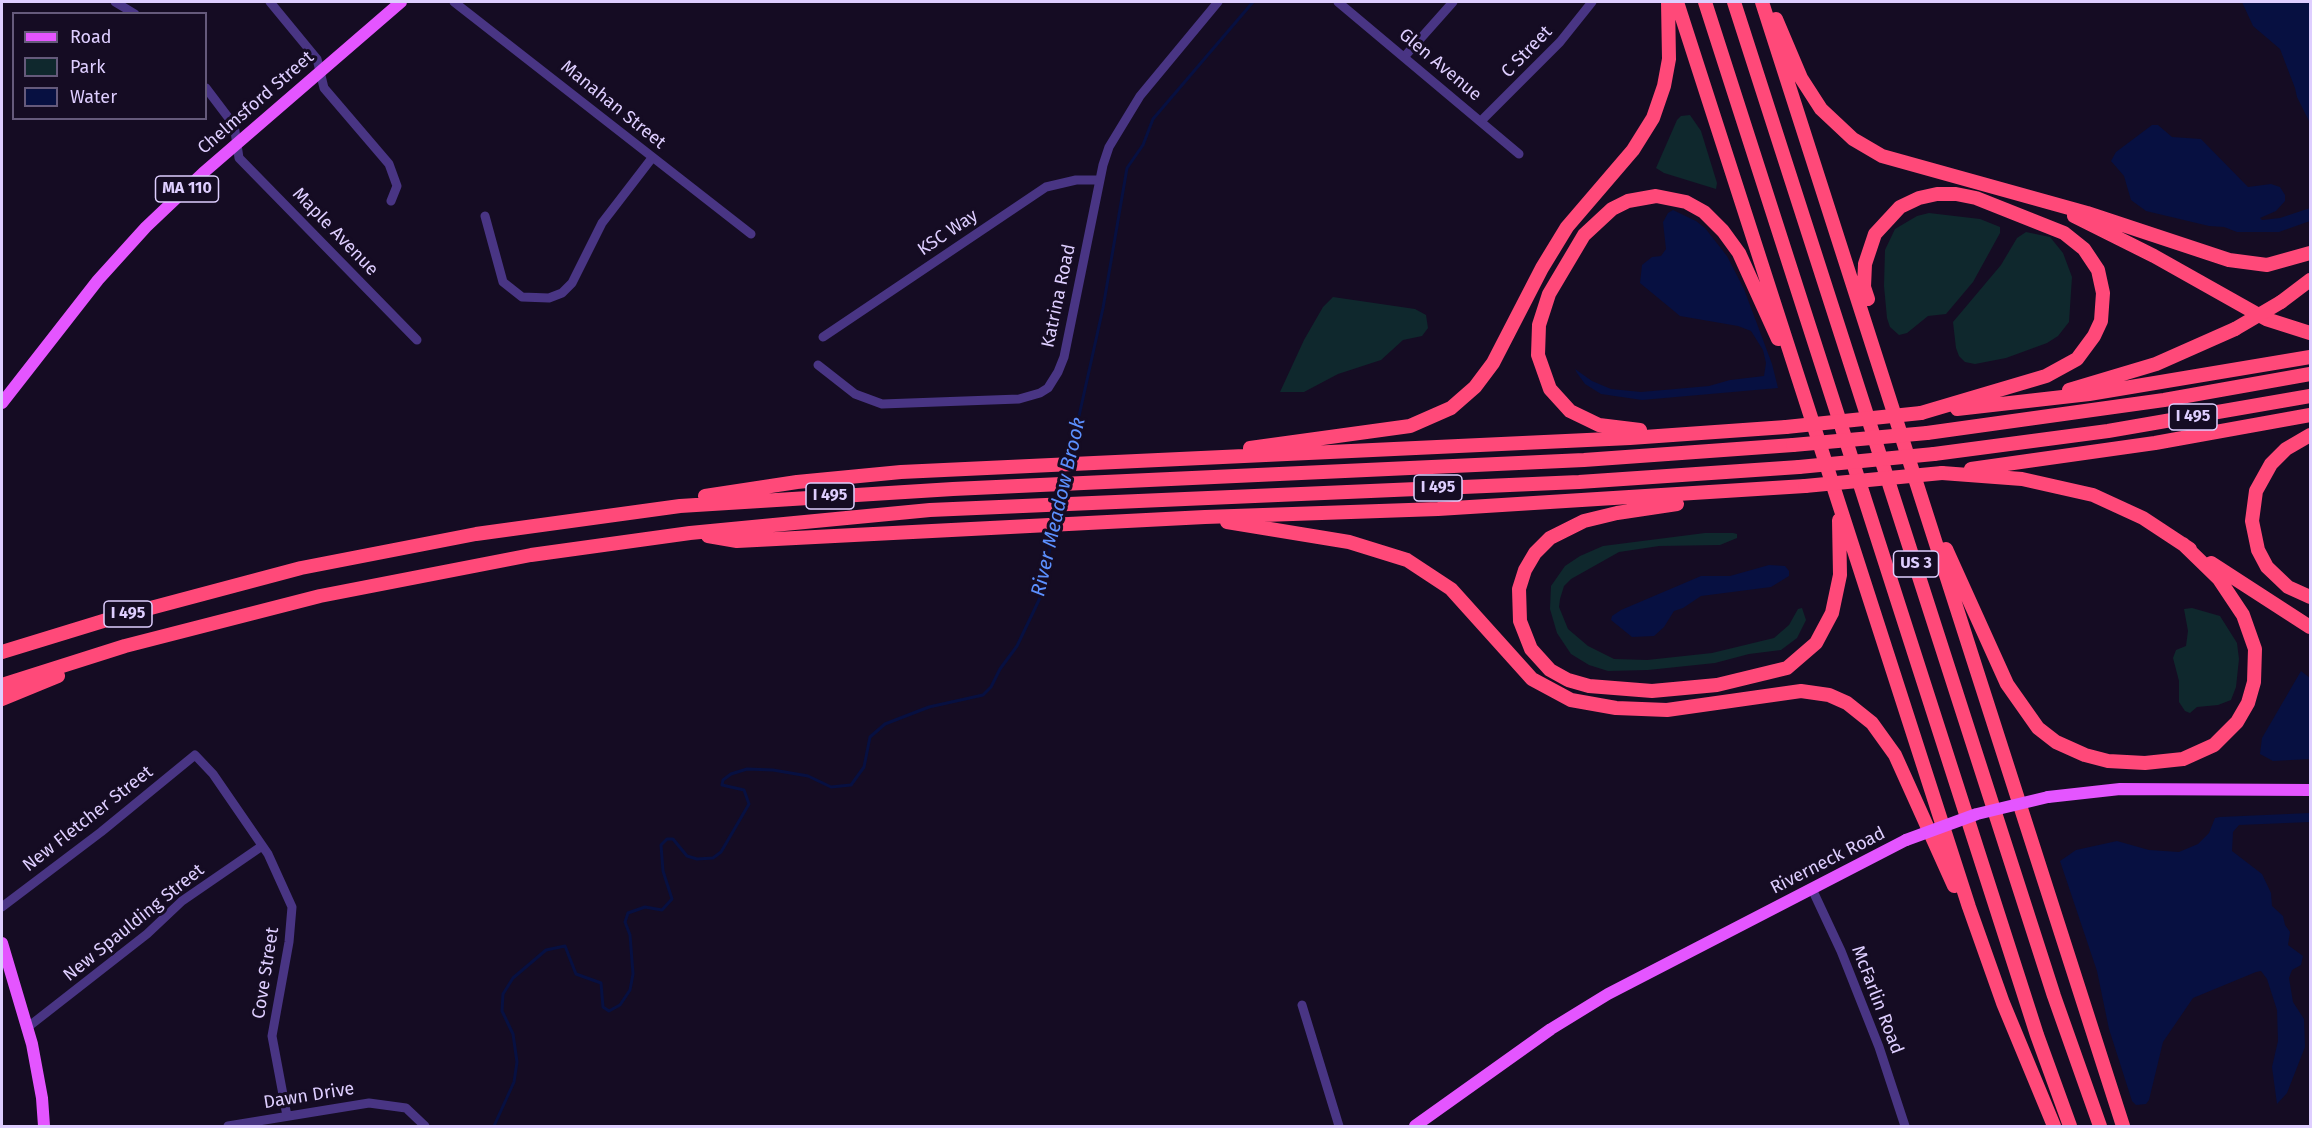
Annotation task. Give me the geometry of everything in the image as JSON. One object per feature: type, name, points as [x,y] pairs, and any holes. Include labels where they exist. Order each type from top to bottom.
[{"type":"highway","points":[[1145,460],[1399,429],[1431,418],[1468,394],[1494,363],[1542,268],[1567,227],[1633,150],[1648,128],[1661,97],[1668,66],[1668,2]]},
{"type":"highway","points":[[1677,2],[1962,885],[2003,1003]]},
{"type":"highway","name":"US 3","points":[[1705,2],[2037,1035],[2070,1126]]},
{"type":"highway","name":"US 3","points":[[1734,2],[2050,985],[2100,1126]]},
{"type":"highway","points":[[1762,2],[2123,1126]]},
{"type":"highway","points":[[1769,2],[1808,90],[1828,118],[1853,140],[1893,160],[2008,189],[2241,263],[2278,264],[2310,254]]},
{"type":"highway","points":[[2008,189],[2063,212],[2139,249],[2266,319],[2310,333]]},
{"type":"highway","points":[[1870,334],[1869,306],[1864,287],[1867,254],[1875,234],[1887,219],[1900,207],[1918,198],[1947,193],[1976,198],[2064,233],[2078,243],[2094,262],[2103,285],[2103,312],[2094,336],[2077,359],[2059,371],[2038,379],[1920,413]]},
{"type":"highway","points":[[1725,432],[1640,430],[1599,425],[1570,411],[1556,397],[1546,381],[1538,355],[1537,335],[1549,294],[1584,235],[1604,214],[1620,204],[1646,196],[1675,199],[1704,212],[1723,231],[1745,265],[1810,413]]},
{"type":"highway","points":[[1982,407],[2057,393],[2139,370],[2189,352],[2281,302],[2310,280]]},
{"type":"highway","points":[[612,514],[687,499],[808,481],[901,472],[1725,432],[1786,427],[2111,391],[2310,357]]},
{"type":"highway","name":"I 495","points":[[2,652],[113,618],[301,568],[476,534],[612,514],[748,500],[1596,459],[1793,446],[1927,433],[2164,400],[2310,374]]},
{"type":"highway","name":"I 495","points":[[2,685],[125,646],[320,596],[454,569],[690,533],[896,512],[1612,480],[1799,467],[1934,453],[2108,430],[2310,396]]},
{"type":"highway","points":[[690,533],[737,541],[1205,517],[1510,505],[1805,486],[1942,472],[2117,449],[2310,415]]},
{"type":"highway","points":[[2310,435],[2286,449],[2271,464],[2256,491],[2252,521],[2258,550],[2267,567],[2288,587],[2310,597]]},
{"type":"highway","points":[[1942,472],[2022,479],[2074,489],[2128,509],[2269,603],[2310,627]]},
{"type":"highway","points":[[1805,486],[1617,513],[1584,521],[1561,531],[1535,553],[1521,580],[1518,610],[1525,640],[1550,670],[1568,680],[1603,689],[1644,691],[1686,689],[1768,674],[1787,668],[1816,643],[1836,601],[1841,562],[1836,494]]},
{"type":"highway","points":[[1918,487],[2014,697],[2030,719],[2047,736],[2075,752],[2096,758],[2133,763],[2157,763],[2194,755],[2223,738],[2237,722],[2248,703],[2254,682],[2256,661],[2248,626],[2219,579],[2183,544]]},
{"type":"highway","points":[[1205,517],[1349,542],[1407,560],[1451,589],[1532,679],[1571,700],[1616,708],[1667,710],[1801,691],[1829,695],[1847,703],[1880,732],[1902,767],[2054,1126]]},
{"type":"highway","points":[[2,699],[125,646]]},
{"type":"main road","name":"Chelmsford Street","points":[[2,403],[121,253],[238,143],[401,2]]},
{"type":"main road","name":"Riverneck Road","points":[[1415,1126],[1551,1029],[1608,994],[1906,840],[1970,816],[2048,797],[2130,789],[2310,790]]},
{"type":"main road","points":[[2,943],[6,974],[28,1027],[42,1098],[44,1126]]},
{"type":"street","points":[[121,2],[133,12]]},
{"type":"street","points":[[270,2],[307,43],[317,59],[324,88],[389,164],[397,186],[391,201]]},
{"type":"street","name":"Manahan Street","points":[[454,2],[751,234]]},
{"type":"street","name":"Katrina Road","points":[[818,365],[855,394],[882,404],[1019,399],[1044,391],[1054,381],[1064,357],[1100,180],[1109,147],[1135,103],[1218,2]]},
{"type":"street","name":"Glen Avenue","points":[[1338,2],[1519,154]]},
{"type":"street","points":[[1405,56],[1453,2]]},
{"type":"street","name":"C Street","points":[[1481,121],[1560,42],[1592,2]]},
{"type":"street","name":"Maple Avenue","points":[[207,89],[234,125],[239,158],[417,340]]},
{"type":"street","points":[[485,216],[503,282],[513,292],[528,298],[549,298],[562,293],[572,283],[602,224],[652,158]]},
{"type":"street","name":"KSC Way","points":[[823,337],[1046,187],[1076,180],[1100,180]]},
{"type":"street","name":"Cove Street","points":[[195,755],[213,774],[262,846],[292,907],[289,942],[272,1036],[287,1116]]},
{"type":"street","name":"New Fletcher Street","points":[[2,907],[101,832],[195,755]]},
{"type":"street","name":"New Spaulding Street","points":[[28,1027],[147,934],[182,901],[262,846]]},
{"type":"street","name":"McFarlin Road","points":[[1812,889],[1841,951],[1875,1036],[1905,1126]]},
{"type":"street","points":[[1302,1005],[1339,1126]]},
{"type":"street","name":"Dawn Drive","points":[[228,1126],[369,1103],[406,1108],[425,1126]]},
{"type":"green space","points":[[1690,115],[1701,131],[1717,183],[1716,189],[1664,173],[1656,168],[1677,120],[1681,116]]},
{"type":"green space","points":[[1929,213],[1980,219],[2000,227],[2000,233],[1973,282],[1946,314],[1928,316],[1907,333],[1899,335],[1890,327],[1887,318],[1884,286],[1885,250],[1895,229],[1917,216]]},
{"type":"green space","points":[[2026,232],[2050,237],[2063,253],[2072,277],[2069,322],[2058,336],[2047,343],[2006,358],[1975,364],[1965,362],[1959,356],[1956,348],[1953,322],[2001,265],[2017,238]]},
{"type":"green space","points":[[1333,297],[1415,309],[1426,315],[1428,328],[1422,336],[1403,340],[1381,360],[1338,374],[1304,392],[1280,392],[1304,340],[1323,307]]},
{"type":"green space","points":[[1705,533],[1733,533],[1737,534],[1737,538],[1720,545],[1659,546],[1619,552],[1571,579],[1564,586],[1559,607],[1568,629],[1588,646],[1614,659],[1647,660],[1712,653],[1774,638],[1789,625],[1798,609],[1802,608],[1806,620],[1797,638],[1781,650],[1749,654],[1715,663],[1648,670],[1608,671],[1589,665],[1571,654],[1557,633],[1550,609],[1551,586],[1565,566],[1580,556],[1603,546]]},
{"type":"green space","points":[[2192,608],[2220,616],[2237,643],[2239,659],[2236,687],[2231,700],[2218,705],[2197,707],[2190,713],[2185,711],[2179,702],[2179,681],[2173,658],[2176,650],[2186,646],[2188,631],[2184,609]]},
{"type":"water","points":[[2242,2],[2310,2],[2310,123],[2297,97],[2280,49],[2253,26]]},
{"type":"water","points":[[2152,125],[2158,125],[2172,137],[2201,139],[2248,187],[2271,184],[2280,187],[2285,195],[2285,201],[2276,211],[2260,218],[2262,220],[2280,218],[2310,208],[2310,221],[2279,232],[2237,232],[2224,227],[2209,226],[2146,211],[2131,200],[2124,176],[2111,161],[2116,152]]},
{"type":"water","points":[[1673,210],[1705,228],[1727,256],[1744,289],[1772,364],[1778,388],[1642,400],[1601,394],[1585,384],[1577,373],[1575,369],[1592,381],[1611,389],[1641,392],[1709,386],[1730,380],[1764,376],[1766,363],[1763,350],[1751,331],[1738,326],[1680,316],[1640,283],[1642,265],[1652,257],[1661,256],[1666,249],[1663,222],[1668,213]]},
{"type":"water","points":[[1769,565],[1785,566],[1789,571],[1789,576],[1771,587],[1701,596],[1674,611],[1664,627],[1654,636],[1632,637],[1611,620],[1612,616],[1621,610],[1701,576],[1730,576]]},
{"type":"water","points":[[2301,671],[2310,678],[2310,759],[2273,761],[2260,754],[2262,738]]},
{"type":"water","points":[[2310,813],[2310,822],[2239,825],[2233,832],[2232,851],[2262,874],[2271,893],[2272,906],[2283,916],[2290,932],[2288,945],[2303,956],[2301,965],[2292,970],[2289,978],[2293,1002],[2304,1019],[2305,1047],[2287,1093],[2277,1104],[2272,1067],[2278,1041],[2277,1010],[2267,979],[2261,971],[2193,998],[2163,1042],[2149,1100],[2146,1104],[2136,1105],[2132,1101],[2109,1029],[2097,971],[2060,861],[2076,850],[2117,841],[2149,850],[2179,852],[2198,844],[2209,833],[2215,818]]},
{"type":"waterway","name":"River Meadow Brook","points":[[1069,461],[1103,308],[1127,168],[1143,145],[1153,119],[1253,2]]},
{"type":"waterway","name":"River Meadow Brook","points":[[494,1126],[514,1082],[517,1062],[513,1034],[502,1011],[503,994],[513,978],[546,950],[565,946],[576,974],[601,983],[603,1007],[609,1011],[620,1005],[630,990],[633,974],[630,935],[625,922],[628,913],[645,907],[662,910],[672,899],[663,871],[661,845],[667,839],[673,839],[687,856],[697,859],[713,858],[721,852],[749,804],[744,790],[722,785],[723,780],[731,774],[747,769],[773,770],[808,776],[831,787],[851,785],[864,767],[870,737],[885,724],[929,707],[983,695],[991,687],[1000,669],[1017,646],[1039,600],[1054,529]]}]
